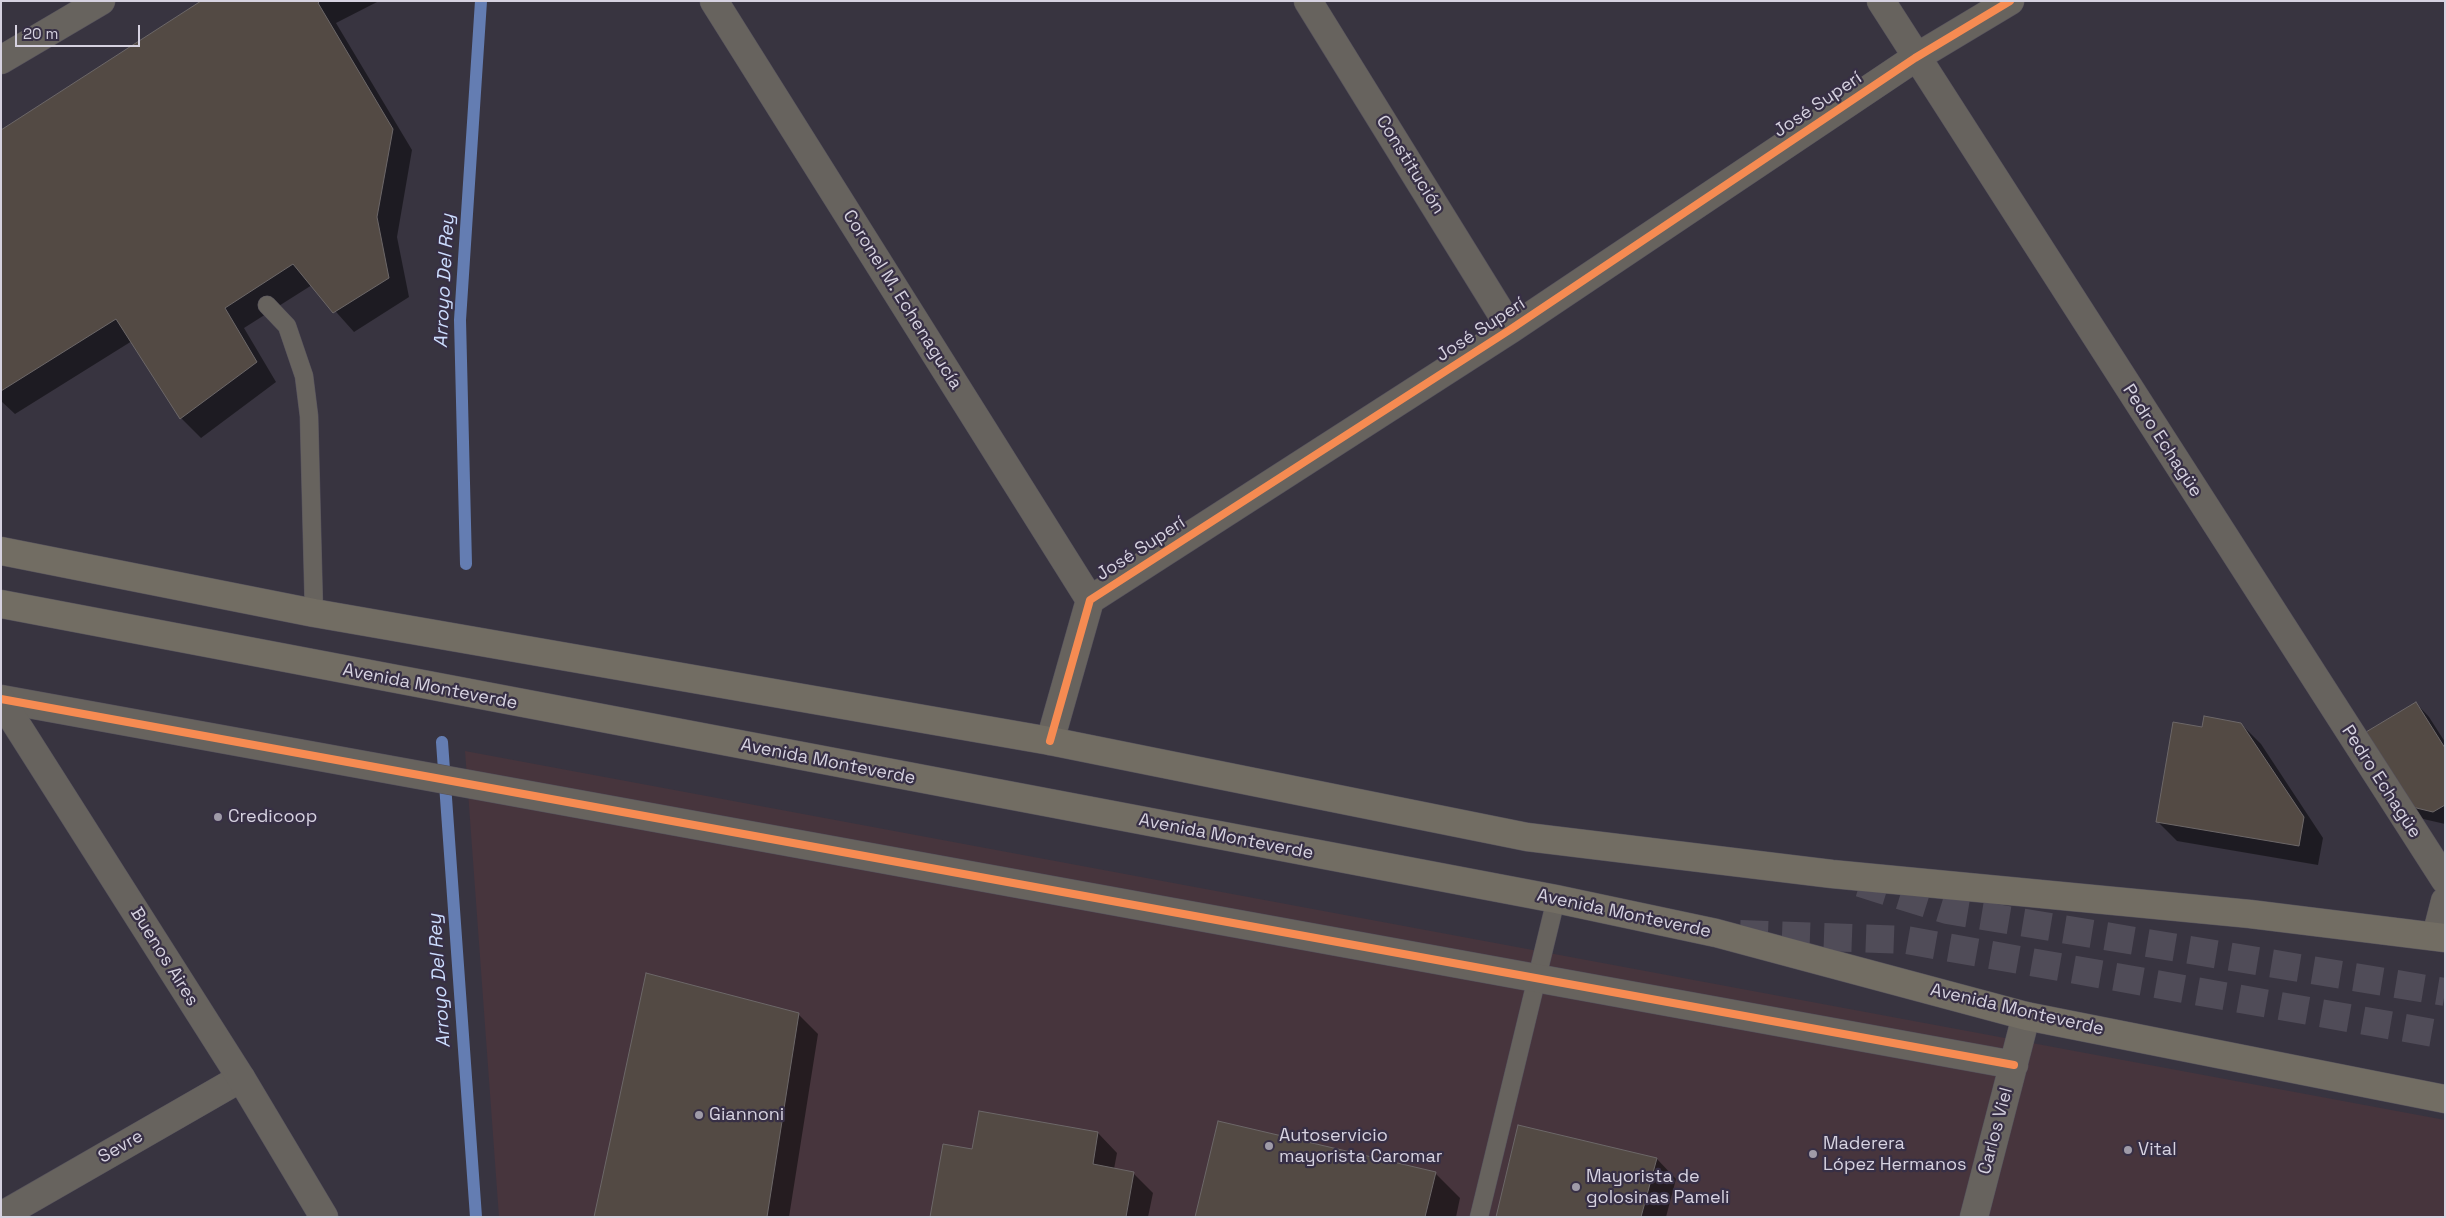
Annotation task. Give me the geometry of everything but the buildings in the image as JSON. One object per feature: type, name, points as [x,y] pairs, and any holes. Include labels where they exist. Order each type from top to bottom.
[{"type":"main road","points":[[1,551],[314,613],[1050,741],[1527,837],[1832,874],[2250,914],[2440,937]]},
{"type":"main road","name":"Avenida Monteverde","points":[[1,604],[1556,899],[1716,933],[2026,1016],[2445,1099]]},
{"type":"street","points":[[1,60],[101,1]]},
{"type":"street","name":"Coronel M. Echenagucía","points":[[714,1],[1090,600]]},
{"type":"street","name":"Constitución","points":[[1308,1],[1511,329]]},
{"type":"street","name":"Pedro Echagüe","points":[[1881,1],[1915,58],[2445,880]]},
{"type":"street","name":"José Superí","points":[[1050,741],[1090,600],[1511,329],[1915,58],[2010,1]]},
{"type":"street","points":[[1,699],[1537,980],[2014,1065]]},
{"type":"street","name":"Buenos Aires","points":[[1,699],[241,1078],[324,1217]]},
{"type":"street","points":[[2440,937],[2445,902]]},
{"type":"street","name":"Carlos Viel","points":[[1974,1217],[2026,1016]]},
{"type":"street","name":"Sevre","points":[[1,1216],[241,1078]]},
{"type":"lane","points":[[268,305],[287,326],[304,376],[308,416],[314,613]]},
{"type":"lane","points":[[1479,1217],[1556,899]]},
{"type":"shaded area","points":[[465,751],[2445,1120],[2445,1217],[499,1217]]},
{"type":"waterway","name":"Arroyo Del Rey","points":[[466,564],[460,320],[481,1]]},
{"type":"waterway","name":"Arroyo Del Rey","points":[[442,742],[476,1217]]},
{"type":"tunnel","points":[[1860,883],[1947,910],[2445,992]]},
{"type":"tunnel","points":[[1740,934],[1906,940],[2445,1035]]},
{"type":"cycle path","points":[[1050,741],[1090,600],[1511,329],[1915,58],[2010,1]]},
{"type":"cycle path","points":[[1,699],[2014,1065]]},
{"type":"place","name":"Credicoop","points":[[218,817]]},
{"type":"place","name":"Giannoni","points":[[699,1115]]},
{"type":"place","name":"Autoservicio mayorista Caromar","points":[[1269,1146]]},
{"type":"place","name":"Vital","points":[[2128,1150]]},
{"type":"place","name":"Maderera López Hermanos","points":[[1813,1154]]},
{"type":"place","name":"Mayorista de golosinas Pameli","points":[[1576,1187]]}]
